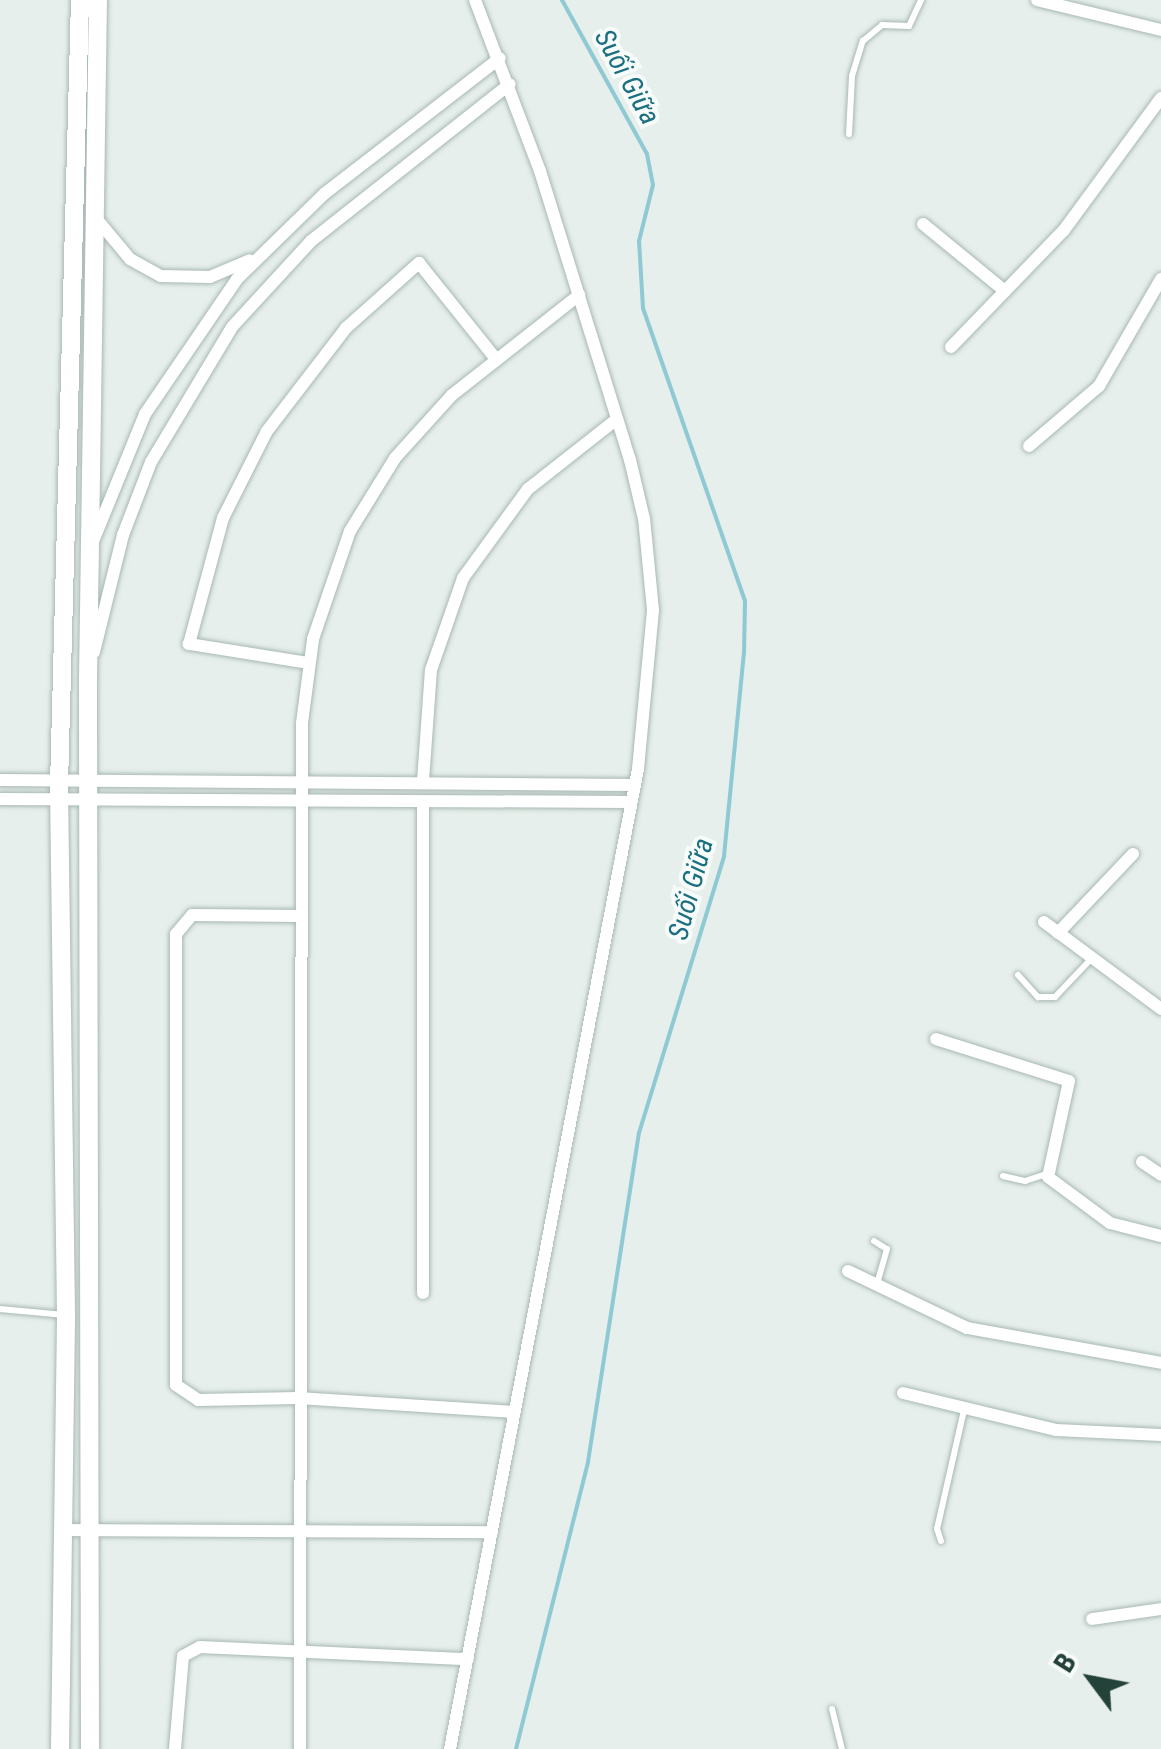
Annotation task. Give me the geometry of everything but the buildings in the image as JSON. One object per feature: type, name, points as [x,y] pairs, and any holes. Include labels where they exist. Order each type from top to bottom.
[{"type":"street","points":[[60,1749],[66,1315],[60,793],[80,0]]},
{"type":"street","points":[[90,1749],[94,1530],[88,679],[98,0]]},
{"type":"street","points":[[450,1749],[631,802],[652,610],[644,519],[617,419],[510,84],[476,0]]},
{"type":"street","points":[[1037,0],[1161,30]]},
{"type":"street","points":[[95,217],[130,259],[172,278],[225,272],[264,249],[500,58]]},
{"type":"street","points":[[88,679],[136,498],[209,359],[311,240],[510,84]]},
{"type":"street","points":[[951,347],[1064,230],[1161,98]]},
{"type":"street","points":[[923,224],[1005,291]]},
{"type":"street","points":[[90,551],[127,451],[165,378],[264,249]]},
{"type":"street","points":[[308,663],[189,644],[224,518],[267,431],[346,328],[419,263],[496,358]]},
{"type":"street","points":[[1029,446],[1100,386],[1161,280]]},
{"type":"street","points":[[300,1749],[302,778],[308,663],[338,558],[378,482],[432,415],[496,358],[579,296]]},
{"type":"street","points":[[423,781],[430,670],[463,578],[528,489],[617,419]]},
{"type":"street","points":[[0,800],[302,778],[634,785]]},
{"type":"street","points":[[0,780],[60,793]]},
{"type":"street","points":[[89,792],[302,803],[631,802]]},
{"type":"street","points":[[423,802],[423,1293]]},
{"type":"street","points":[[1058,933],[1133,854]]},
{"type":"street","points":[[301,916],[192,915],[176,934],[176,1385],[198,1400],[298,1398],[515,1412]]},
{"type":"street","points":[[1044,922],[1161,1009]]},
{"type":"street","points":[[936,1039],[1069,1081],[1047,1174],[1110,1224],[1161,1236]]},
{"type":"street","points":[[1142,1162],[1161,1174]]},
{"type":"street","points":[[848,1270],[878,1281],[967,1328],[1161,1363]]},
{"type":"street","points":[[903,1393],[1056,1430],[1161,1435]]},
{"type":"street","points":[[64,1530],[298,1528],[492,1532]]},
{"type":"street","points":[[1092,1619],[1161,1610]]},
{"type":"street","points":[[174,1749],[183,1656],[200,1647],[300,1655],[468,1659]]},
{"type":"lane","points":[[849,134],[852,76],[863,41],[882,24],[908,26],[920,0]]},
{"type":"lane","points":[[1018,975],[1038,997],[1055,997],[1091,959]]},
{"type":"lane","points":[[1003,1176],[1025,1181],[1047,1174]]},
{"type":"lane","points":[[874,1241],[887,1249],[878,1281]]},
{"type":"lane","points":[[0,1309],[66,1315]]},
{"type":"lane","points":[[941,1542],[937,1529],[964,1408]]},
{"type":"lane","points":[[832,1710],[842,1749]]},
{"type":"waterway","name":"Suối Giữa","points":[[516,1749],[588,1462],[639,1133],[724,856],[744,653],[745,601],[643,308],[639,241],[653,185],[647,154],[562,0]]}]
